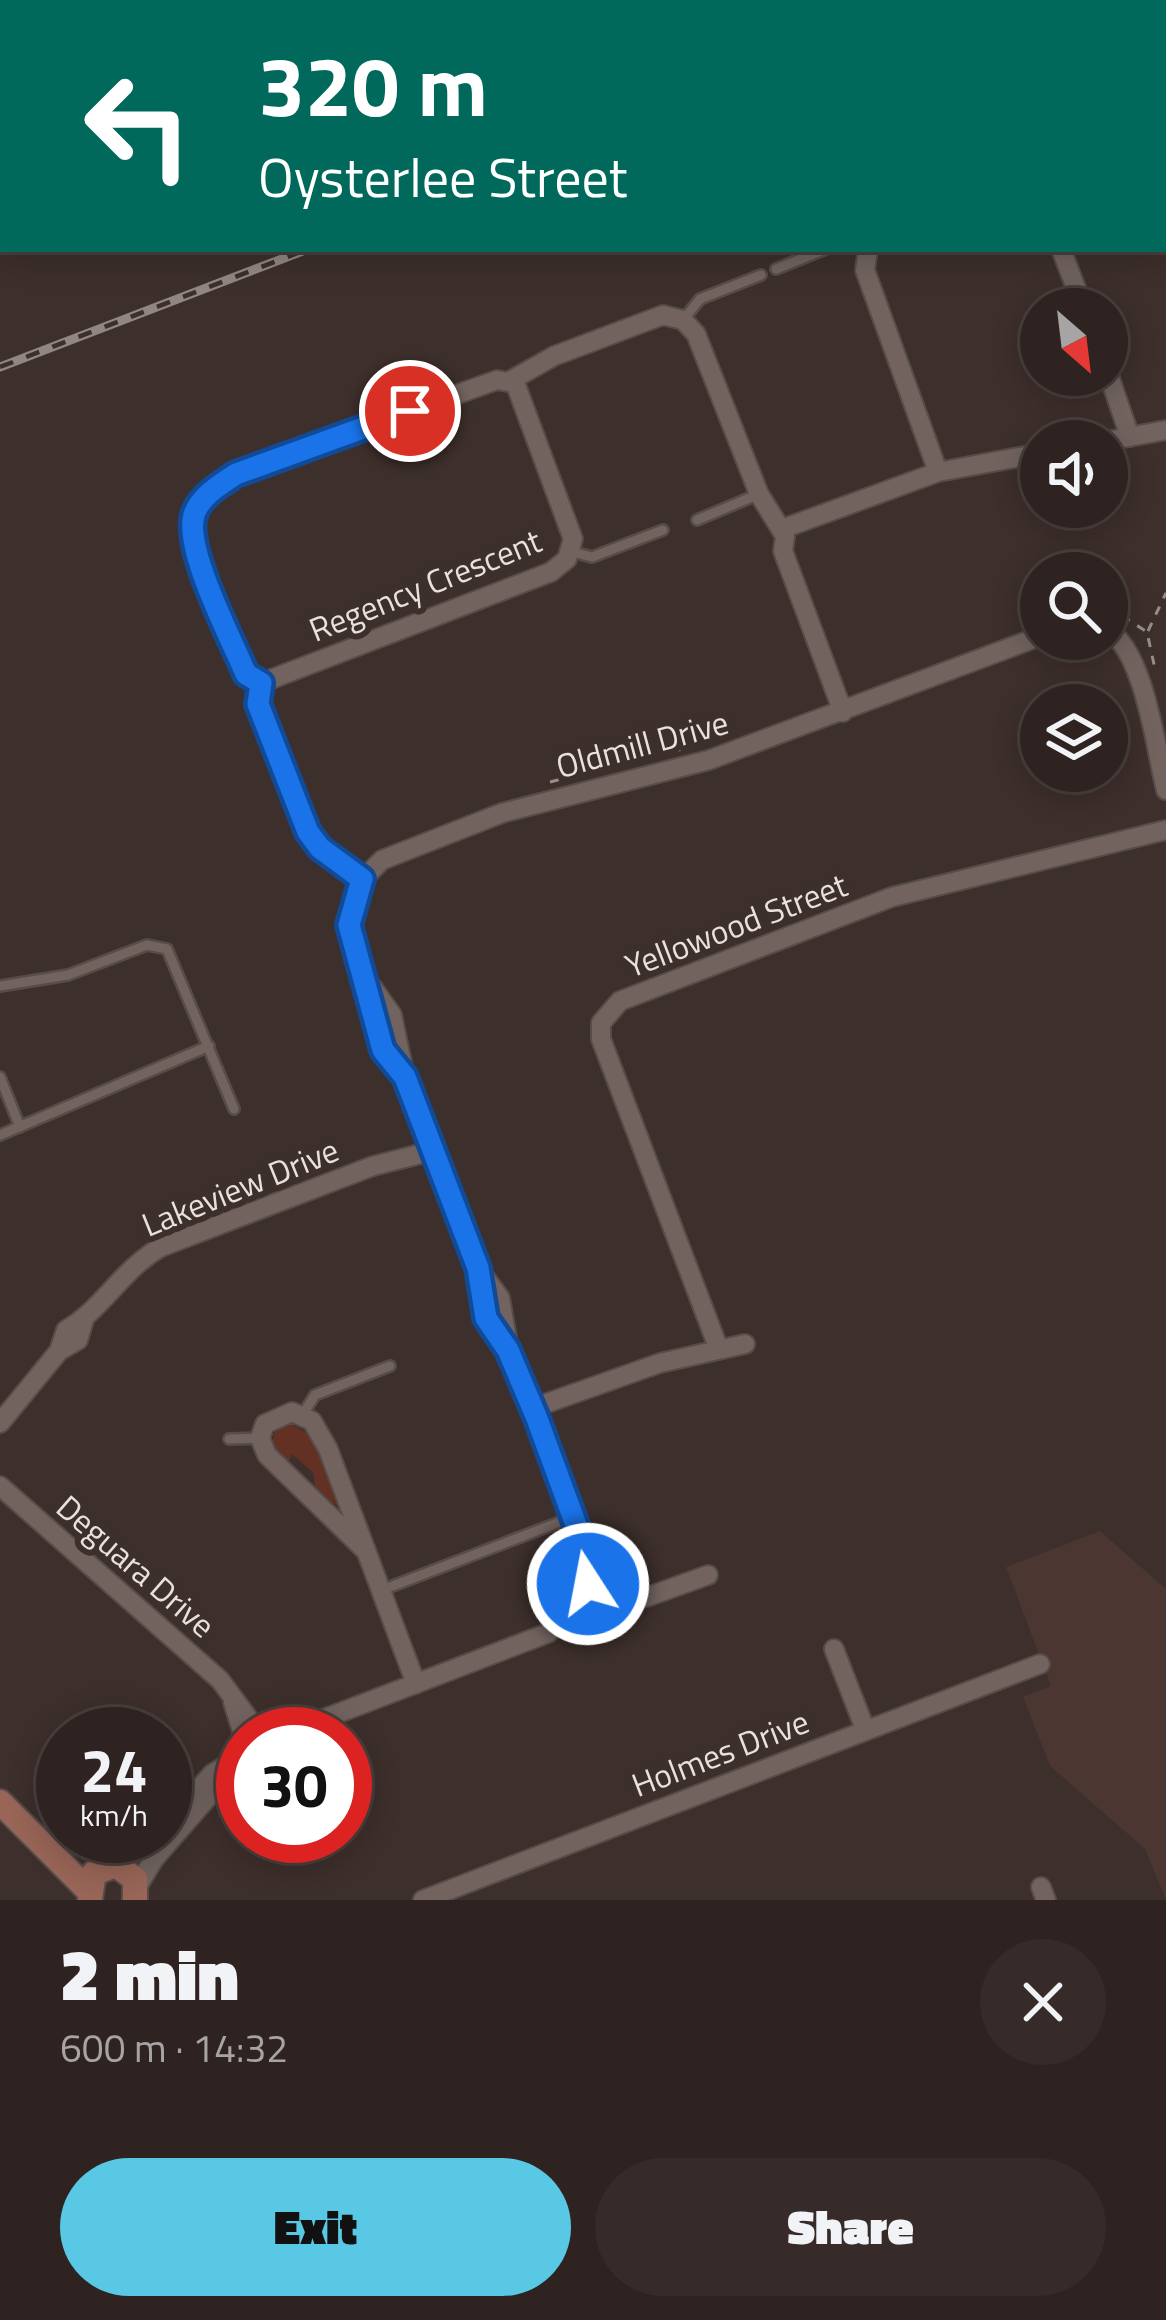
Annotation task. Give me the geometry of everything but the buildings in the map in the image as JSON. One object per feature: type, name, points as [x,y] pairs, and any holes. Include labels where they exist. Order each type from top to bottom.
[{"type":"main road","points":[[0,1802],[36,1834]]},
{"type":"main road","points":[[62,1863],[89,1895]]},
{"type":"main road","points":[[106,1863],[131,1873],[137,1895]]},
{"type":"main road","points":[[89,1895],[94,1873],[112,1865]]},
{"type":"street","points":[[868,252],[865,270],[938,472]]},
{"type":"street","points":[[1062,252],[1076,288]]},
{"type":"street","points":[[355,1707],[554,1630],[575,1611],[587,1587],[587,1556],[508,1350],[486,1318],[478,1268],[405,1077],[383,1050],[349,925],[362,879],[320,848],[308,832],[258,704],[261,683],[246,674],[190,537],[195,512],[212,490],[236,474],[497,380],[514,380],[554,356],[663,315],[683,320],[696,334],[759,494],[782,529],[782,551],[844,712]]},
{"type":"street","name":"Regency Crescent","points":[[261,683],[551,572],[569,551],[572,539],[514,380]]},
{"type":"street","points":[[1116,396],[1130,437],[1166,430]]},
{"type":"street","points":[[782,529],[938,472],[1020,457]]},
{"type":"street","name":"Oldmill Drive","points":[[362,879],[388,856],[502,812],[710,760],[1020,644]]},
{"type":"street","points":[[1128,650],[1166,790]]},
{"type":"street","name":"Yellowood Street","points":[[718,1347],[601,1039],[608,1012],[620,1001],[892,897],[1166,830]]},
{"type":"street","name":"Lakeview Drive","points":[[0,1423],[59,1351],[78,1340],[85,1320],[131,1267],[160,1247],[429,1144]]},
{"type":"street","points":[[534,1412],[718,1347],[745,1344]]},
{"type":"street","points":[[365,1550],[267,1455],[260,1438],[272,1419],[303,1414],[328,1449],[416,1684]]},
{"type":"street","name":"Deguara Drive","points":[[0,1486],[230,1692],[241,1707]]},
{"type":"street","points":[[587,1587],[647,1597],[708,1575]]},
{"type":"street","points":[[834,1649],[865,1729]]},
{"type":"street","name":"Holmes Drive","points":[[436,1897],[1040,1664]]},
{"type":"street","points":[[230,1692],[235,1707]]},
{"type":"street","points":[[192,1797],[216,1772]]},
{"type":"street","points":[[137,1895],[154,1858],[216,1787]]},
{"type":"lane","points":[[776,269],[818,252]]},
{"type":"lane","points":[[683,320],[700,299],[761,274]]},
{"type":"lane","points":[[697,520],[759,494]]},
{"type":"lane","points":[[569,551],[592,557],[663,530]]},
{"type":"lane","points":[[0,986],[68,975],[157,945],[174,958],[234,1109]]},
{"type":"lane","points":[[0,1135],[209,1046]]},
{"type":"lane","points":[[0,1077],[20,1127]]},
{"type":"lane","points":[[303,1414],[315,1395],[389,1366]]},
{"type":"lane","points":[[229,1439],[260,1438]]},
{"type":"lane","points":[[380,1591],[573,1517]]},
{"type":"path","points":[[1147,632],[1166,593]]},
{"type":"path","points":[[661,758],[692,743],[722,739]]},
{"type":"path","points":[[542,785],[582,774]]},
{"type":"shaded area","points":[[289,1424],[318,1447],[341,1508],[316,1492],[313,1472],[292,1454],[288,1463],[272,1451],[274,1432]]},
{"type":"shaded area","points":[[1100,1531],[1166,1589],[1166,1900],[1145,1849],[1050,1766],[1023,1697],[1051,1686],[1006,1567]]},
{"type":"railway","points":[[0,367],[300,252]]},
{"type":"route","points":[[410,411],[236,474],[212,490],[195,512],[190,537],[246,674],[261,683],[258,704],[308,832],[320,848],[362,879],[351,903],[349,925],[379,1038],[386,1057],[405,1077],[478,1268],[486,1318],[508,1350],[536,1416],[587,1556],[588,1584]]}]
